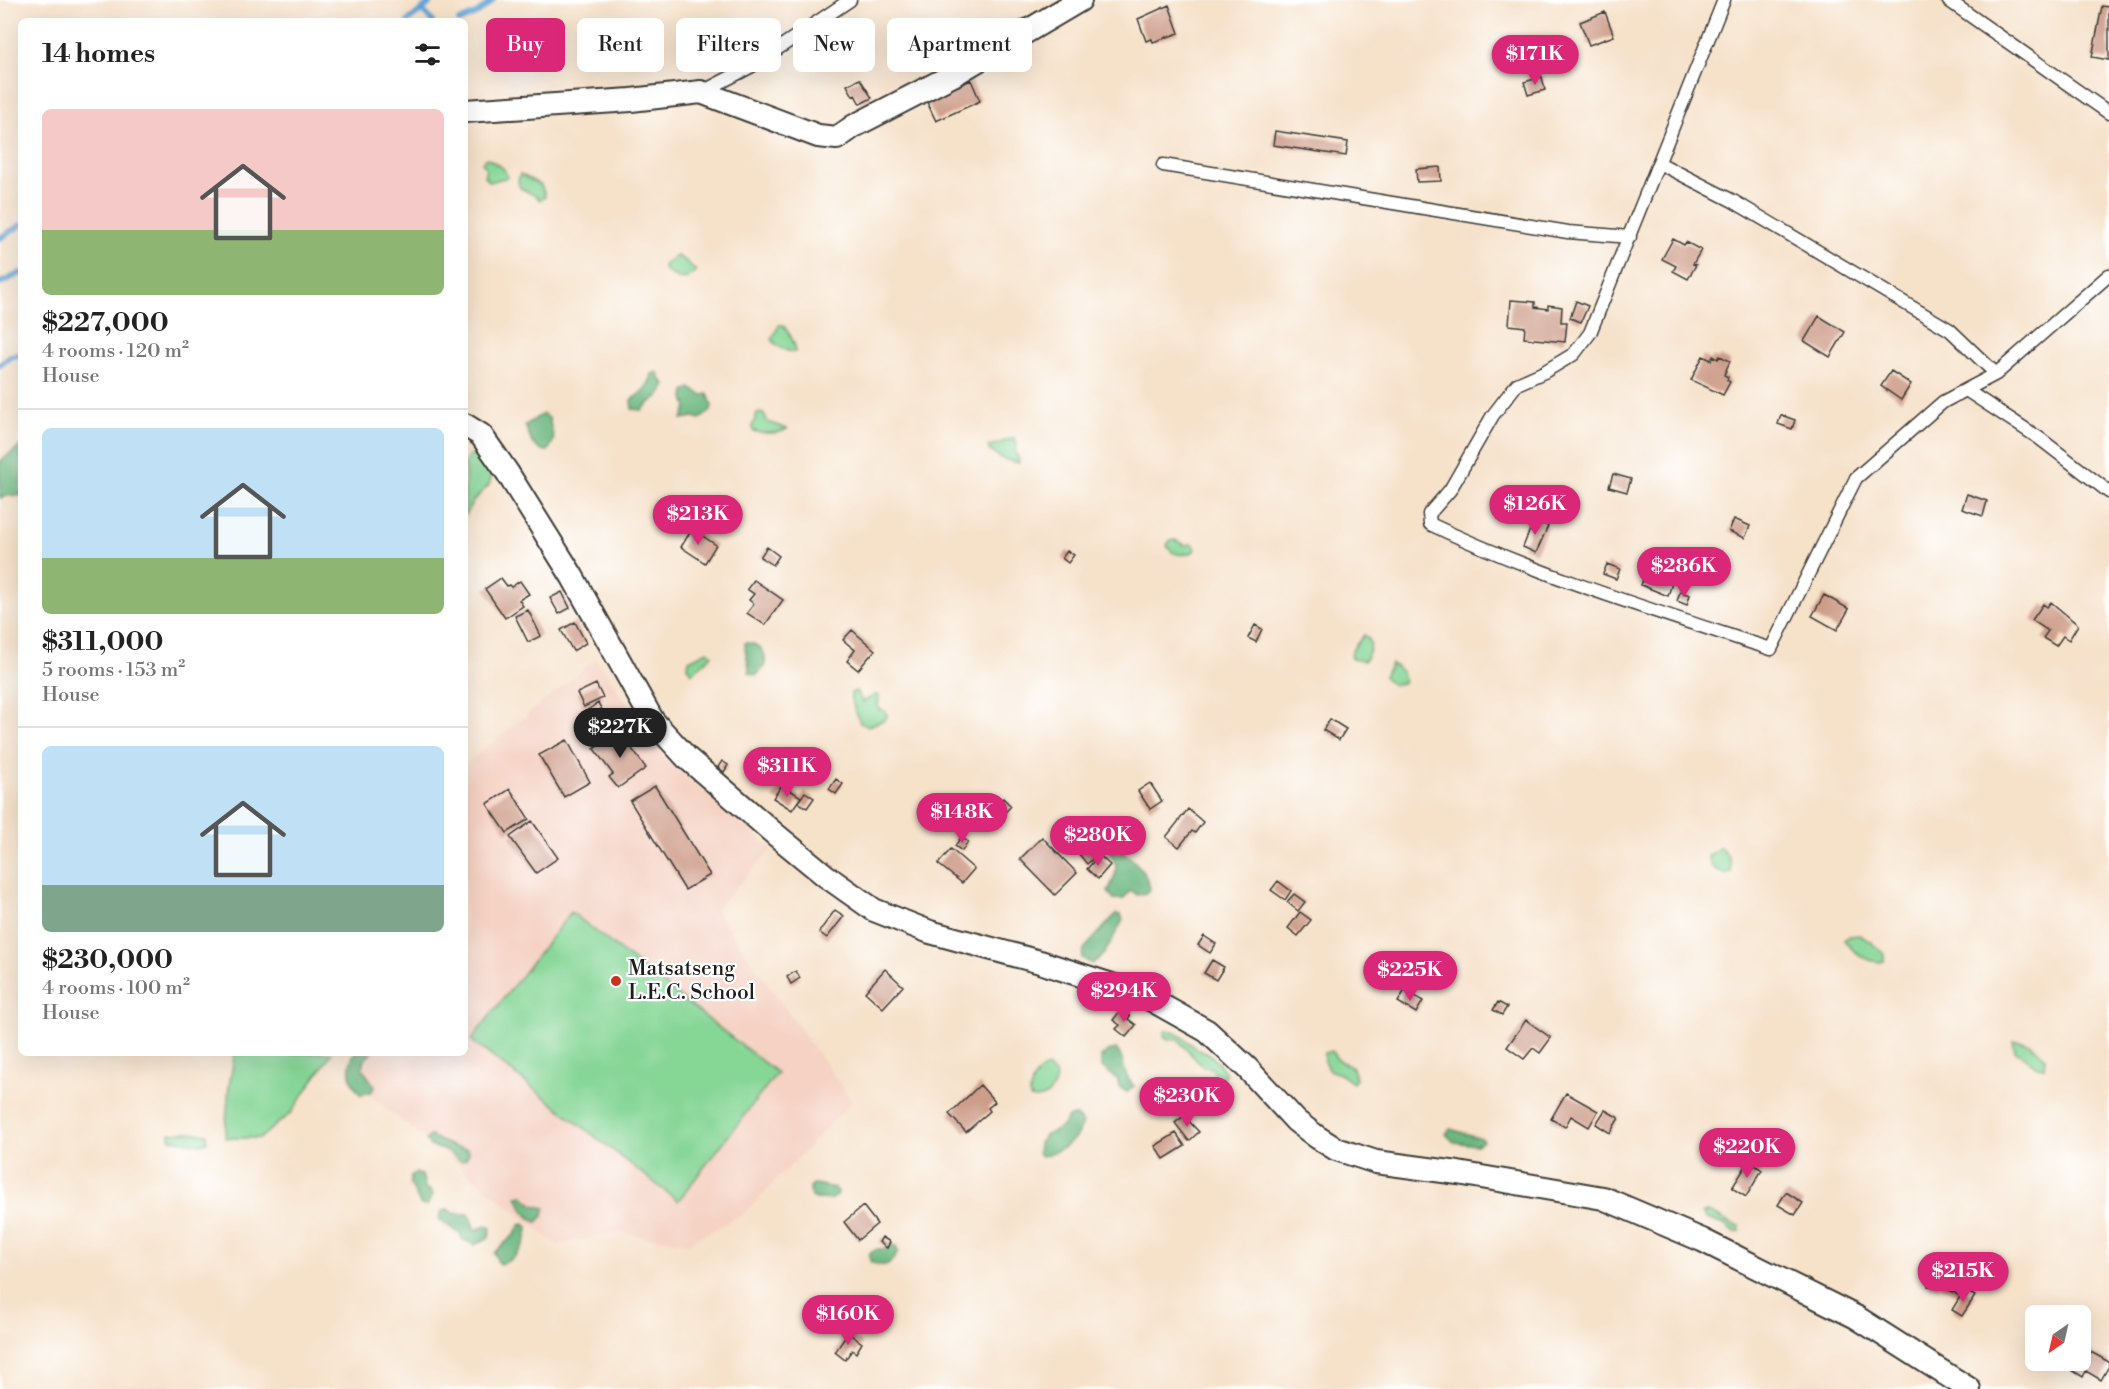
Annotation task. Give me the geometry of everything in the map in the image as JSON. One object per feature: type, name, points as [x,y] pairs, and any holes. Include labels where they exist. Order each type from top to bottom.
[{"type":"street","points":[[468,111],[631,100],[701,92],[818,135],[837,138],[854,126],[953,75],[1080,0]]},
{"type":"street","points":[[468,427],[481,435],[507,472],[572,576],[653,721],[687,758],[776,835],[826,876],[874,910],[930,932],[1040,962],[1143,995],[1207,1032],[1247,1068],[1296,1121],[1336,1149],[1376,1162],[1458,1173],[1603,1198],[1702,1240],[1856,1317],[1969,1389]]},
{"type":"lane","points":[[701,92],[752,66],[850,0]]},
{"type":"lane","points":[[1724,0],[1590,333],[1574,354],[1544,372],[1517,384],[1493,415],[1450,490],[1429,514],[1430,524],[1486,550],[1771,649],[1856,478],[1943,402],[1996,374],[2109,275]]},
{"type":"lane","points":[[1948,0],[2109,113]]},
{"type":"lane","points":[[1659,163],[1733,201],[1950,330],[1996,374]]},
{"type":"lane","points":[[1163,165],[1568,232],[1630,237]]},
{"type":"lane","points":[[1966,390],[2039,438],[2109,492]]},
{"type":"shaded area","name":"Matsatseng L.E.C. School","points":[[596,659],[667,760],[772,849],[715,910],[852,1101],[744,1214],[687,1243],[616,1232],[557,1245],[357,1085],[370,1056],[468,1056],[468,763]]},
{"type":"green space","points":[[487,158],[503,168],[508,177],[490,182],[484,176],[486,169],[482,162]]},
{"type":"green space","points":[[520,174],[541,185],[545,197],[540,200],[520,188],[518,181]]},
{"type":"green space","points":[[677,256],[696,271],[687,278],[680,279],[666,272],[665,264]]},
{"type":"green space","points":[[779,325],[783,325],[790,335],[795,345],[795,352],[782,348],[772,339]]},
{"type":"green space","points":[[657,372],[666,385],[663,390],[642,410],[632,409],[631,400],[644,389],[652,374]]},
{"type":"green space","points":[[690,388],[702,395],[708,394],[712,405],[711,411],[700,419],[694,417],[682,419],[687,407],[685,392]]},
{"type":"green space","points":[[757,413],[764,414],[768,422],[787,429],[770,433],[753,431],[752,427]]},
{"type":"green space","points":[[543,414],[549,418],[554,440],[548,451],[540,450],[532,443],[525,425]]},
{"type":"green space","points":[[1014,438],[1017,443],[1015,452],[1019,463],[1003,459],[989,450],[988,447]]},
{"type":"green space","points":[[18,448],[18,496],[0,498],[0,461]]},
{"type":"green space","points":[[470,455],[478,456],[493,471],[489,485],[473,501],[468,510],[468,458]]},
{"type":"green space","points":[[1175,540],[1185,545],[1191,544],[1195,547],[1194,551],[1187,554],[1172,552],[1167,545],[1170,541]]},
{"type":"green space","points":[[1364,635],[1370,644],[1368,654],[1364,661],[1352,659],[1353,649]]},
{"type":"green space","points":[[745,643],[758,646],[764,655],[764,666],[756,675],[749,673]]},
{"type":"green space","points":[[708,651],[712,655],[692,673],[688,666],[689,660]]},
{"type":"green space","points":[[1391,664],[1401,671],[1405,682],[1393,686],[1384,676]]},
{"type":"green space","points":[[856,691],[863,702],[875,695],[879,696],[878,708],[886,712],[887,717],[868,726],[860,723],[851,699],[851,693]]},
{"type":"green space","points":[[1117,847],[1133,860],[1146,877],[1150,889],[1146,893],[1137,895],[1131,890],[1123,899],[1114,899],[1108,892],[1116,872],[1115,863],[1109,852]]},
{"type":"green space","points":[[1720,847],[1729,858],[1731,872],[1724,874],[1712,867],[1708,856]]},
{"type":"green space","points":[[571,912],[777,1073],[678,1201],[471,1040]]},
{"type":"green space","points":[[1116,914],[1121,915],[1123,920],[1104,954],[1092,964],[1082,958],[1084,949]]},
{"type":"green space","points":[[1859,935],[1884,954],[1884,961],[1867,959],[1844,940],[1850,936]]},
{"type":"green space","points":[[1166,1030],[1210,1054],[1226,1074],[1221,1078],[1212,1068],[1203,1067],[1178,1040],[1164,1036]]},
{"type":"green space","points":[[2013,1041],[2027,1043],[2039,1050],[2045,1057],[2044,1068],[2037,1067],[2015,1050]]},
{"type":"green space","points":[[1116,1049],[1127,1076],[1134,1086],[1127,1092],[1119,1087],[1118,1080],[1101,1066],[1101,1057],[1108,1051]]},
{"type":"green space","points":[[1331,1051],[1338,1060],[1353,1068],[1356,1078],[1353,1083],[1329,1070],[1324,1061],[1324,1053]]},
{"type":"green space","points":[[234,1056],[330,1056],[291,1113],[260,1138],[225,1138],[229,1086]]},
{"type":"green space","points":[[354,1056],[368,1056],[362,1068],[375,1087],[371,1092],[361,1095],[354,1085],[350,1075]]},
{"type":"green space","points":[[1047,1067],[1056,1075],[1052,1090],[1041,1098],[1030,1098],[1034,1080],[1039,1072]]},
{"type":"green space","points":[[1076,1116],[1083,1123],[1072,1141],[1055,1152],[1041,1156],[1038,1153],[1039,1143],[1046,1134],[1059,1128],[1068,1117]]},
{"type":"green space","points":[[1450,1129],[1481,1138],[1483,1141],[1476,1145],[1454,1142],[1446,1134]]},
{"type":"green space","points":[[170,1133],[207,1134],[207,1142],[201,1144],[170,1139]]},
{"type":"green space","points":[[430,1136],[454,1147],[467,1149],[469,1153],[466,1159],[461,1161],[445,1150],[430,1146],[426,1140]]},
{"type":"green space","points":[[416,1173],[422,1175],[426,1190],[430,1190],[433,1195],[427,1206],[421,1205],[410,1184],[411,1176]]},
{"type":"green space","points":[[815,1184],[835,1188],[837,1195],[831,1200],[811,1197],[810,1187]]},
{"type":"green space","points":[[523,1196],[534,1205],[545,1208],[543,1216],[537,1222],[529,1217],[517,1197]]},
{"type":"green space","points":[[448,1209],[453,1213],[469,1214],[475,1230],[486,1226],[491,1228],[489,1237],[475,1245],[463,1240],[460,1234],[438,1219],[442,1211]]},
{"type":"green space","points":[[1707,1212],[1739,1226],[1740,1232],[1735,1233],[1724,1225],[1707,1219],[1702,1213]]},
{"type":"green space","points":[[525,1224],[528,1227],[526,1239],[520,1251],[510,1260],[499,1264],[494,1253],[515,1234],[520,1225]]},
{"type":"green space","points":[[891,1245],[896,1246],[898,1252],[893,1260],[883,1265],[870,1261],[869,1255],[873,1251],[886,1249]]},
{"type":"building","points":[[1169,5],[1179,33],[1153,42],[1152,39],[1146,41],[1138,19]]},
{"type":"building","points":[[2102,6],[2109,7],[2109,60],[2092,57]]},
{"type":"building","points":[[1605,12],[1614,36],[1589,45],[1580,22]]},
{"type":"building","points":[[1542,77],[1545,90],[1528,95],[1524,82]]},
{"type":"building","points":[[860,79],[872,98],[860,104],[847,85]]},
{"type":"building","points":[[971,80],[980,101],[936,121],[926,100]]},
{"type":"building","points":[[1275,131],[1348,142],[1346,156],[1273,145]]},
{"type":"building","points":[[1440,167],[1441,181],[1417,182],[1416,169]]},
{"type":"building","points":[[1673,239],[1684,245],[1686,242],[1701,250],[1688,279],[1673,271],[1676,266],[1662,259]]},
{"type":"building","points":[[1511,300],[1535,302],[1535,307],[1548,309],[1548,305],[1562,307],[1561,322],[1567,322],[1565,342],[1524,338],[1525,327],[1509,325]]},
{"type":"building","points":[[1576,301],[1588,306],[1581,322],[1570,318]]},
{"type":"building","points":[[1819,316],[1845,332],[1830,357],[1804,341]]},
{"type":"building","points":[[1703,356],[1711,360],[1713,356],[1718,359],[1720,356],[1730,361],[1724,375],[1730,382],[1723,395],[1691,380]]},
{"type":"building","points":[[1891,371],[1911,384],[1901,400],[1881,386]]},
{"type":"building","points":[[1781,415],[1795,420],[1792,429],[1778,424]]},
{"type":"building","points":[[1613,474],[1631,479],[1627,492],[1609,487]]},
{"type":"building","points":[[1967,494],[1987,501],[1983,516],[1962,509]]},
{"type":"building","points":[[1734,519],[1750,526],[1745,538],[1729,531]]},
{"type":"building","points":[[1534,520],[1548,526],[1536,553],[1523,547]]},
{"type":"building","points":[[692,529],[716,545],[705,563],[681,547]]},
{"type":"building","points":[[767,547],[779,556],[773,565],[760,557]]},
{"type":"building","points":[[1067,551],[1074,555],[1068,563],[1062,558]]},
{"type":"building","points":[[1664,561],[1677,567],[1668,596],[1641,585],[1648,566],[1660,571]]},
{"type":"building","points":[[1607,564],[1620,569],[1616,579],[1603,574]]},
{"type":"building","points":[[501,578],[507,586],[511,587],[520,581],[529,594],[519,600],[523,606],[505,618],[485,589]]},
{"type":"building","points":[[754,580],[783,600],[765,625],[747,613],[754,604],[749,600],[754,594],[747,589]]},
{"type":"building","points":[[562,592],[570,608],[559,614],[550,598]]},
{"type":"building","points":[[1680,592],[1690,595],[1687,605],[1677,601]]},
{"type":"building","points":[[1824,595],[1849,609],[1837,630],[1812,616]]},
{"type":"building","points":[[2051,602],[2078,625],[2069,640],[2063,636],[2056,646],[2043,638],[2048,631],[2032,620],[2043,604],[2047,607]]},
{"type":"building","points":[[528,610],[541,636],[528,642],[515,616]]},
{"type":"building","points":[[575,622],[586,643],[573,651],[561,630]]},
{"type":"building","points":[[1255,625],[1262,629],[1256,642],[1248,638]]},
{"type":"building","points":[[852,630],[875,650],[858,670],[847,661],[855,650],[843,640]]},
{"type":"building","points":[[596,684],[603,698],[584,707],[577,693]]},
{"type":"building","points":[[598,703],[610,723],[592,734],[580,715]]},
{"type":"building","points":[[1330,719],[1346,729],[1339,740],[1323,730]]},
{"type":"building","points":[[619,731],[646,768],[618,788],[609,777],[613,774],[594,749]]},
{"type":"building","points":[[567,740],[590,782],[564,797],[539,755]]},
{"type":"building","points":[[722,761],[728,765],[724,772],[718,767]]},
{"type":"building","points":[[836,779],[843,784],[836,794],[829,789]]},
{"type":"building","points":[[1150,783],[1162,801],[1150,809],[1138,791]]},
{"type":"building","points":[[782,785],[801,797],[792,810],[773,798]]},
{"type":"building","points":[[655,786],[710,875],[685,890],[630,801]]},
{"type":"building","points":[[510,789],[529,819],[507,833],[487,804]]},
{"type":"building","points":[[805,792],[814,798],[807,808],[798,802]]},
{"type":"building","points":[[1003,798],[1011,806],[996,822],[988,814]]},
{"type":"building","points":[[1188,809],[1203,822],[1195,833],[1192,831],[1179,847],[1166,837]]},
{"type":"building","points":[[532,821],[558,858],[536,873],[510,837]]},
{"type":"building","points":[[961,837],[968,842],[962,851],[955,846]]},
{"type":"building","points":[[1042,837],[1077,873],[1055,895],[1020,859]]},
{"type":"building","points":[[1084,839],[1097,855],[1087,864],[1074,848]]},
{"type":"building","points":[[951,849],[974,869],[962,883],[938,864]]},
{"type":"building","points":[[1099,855],[1110,865],[1098,879],[1087,869]]},
{"type":"building","points":[[1278,881],[1291,891],[1285,900],[1271,890]]},
{"type":"building","points":[[1294,894],[1305,902],[1298,911],[1287,902]]},
{"type":"building","points":[[835,910],[844,916],[827,938],[819,932]]},
{"type":"building","points":[[1300,912],[1311,920],[1298,936],[1288,928]]},
{"type":"building","points":[[1204,936],[1216,944],[1210,953],[1198,945]]},
{"type":"building","points":[[1212,960],[1224,967],[1216,980],[1204,973]]},
{"type":"building","points":[[885,969],[903,986],[883,1008],[865,992]]},
{"type":"building","points":[[796,971],[800,978],[791,984],[787,977]]},
{"type":"building","points":[[1405,990],[1423,1001],[1416,1013],[1398,1002]]},
{"type":"building","points":[[1498,1002],[1507,1007],[1502,1015],[1493,1010]]},
{"type":"building","points":[[1121,1010],[1130,1016],[1128,1019],[1136,1025],[1126,1037],[1116,1029],[1120,1025],[1113,1020]]},
{"type":"building","points":[[1526,1020],[1551,1038],[1540,1053],[1533,1048],[1524,1059],[1507,1047]]},
{"type":"building","points":[[980,1085],[995,1102],[988,1108],[990,1111],[966,1132],[949,1114]]},
{"type":"building","points":[[1566,1093],[1598,1111],[1589,1127],[1571,1116],[1565,1127],[1551,1119]]},
{"type":"building","points":[[1605,1110],[1619,1118],[1610,1133],[1596,1124]]},
{"type":"building","points":[[1184,1116],[1199,1132],[1189,1141],[1175,1123]]},
{"type":"building","points":[[1176,1133],[1185,1146],[1164,1159],[1155,1146]]},
{"type":"building","points":[[1749,1161],[1762,1170],[1746,1197],[1732,1188]]},
{"type":"building","points":[[1786,1192],[1803,1203],[1795,1215],[1778,1205]]},
{"type":"building","points":[[863,1206],[877,1224],[858,1240],[844,1222]]},
{"type":"building","points":[[882,1237],[890,1242],[887,1248],[879,1242]]},
{"type":"building","points":[[1930,1273],[1941,1275],[1939,1287],[1928,1286]]},
{"type":"building","points":[[1946,1274],[1966,1285],[1960,1296],[1940,1285]]},
{"type":"building","points":[[1964,1290],[1975,1296],[1962,1316],[1952,1310]]},
{"type":"building","points":[[848,1333],[862,1343],[856,1353],[852,1350],[845,1360],[835,1352]]},
{"type":"building","points":[[2091,1352],[2109,1362],[2101,1380],[2086,1371],[2091,1371]]},
{"type":"building","points":[[2073,1371],[2086,1371],[2083,1377]]},
{"type":"waterway","points":[[412,18],[431,0]]},
{"type":"waterway","points":[[466,18],[478,13],[493,0]]},
{"type":"waterway","points":[[422,10],[429,18]]},
{"type":"waterway","points":[[0,238],[18,227]]},
{"type":"waterway","points":[[0,283],[18,274]]},
{"type":"waterway","points":[[0,365],[10,357],[18,355]]},
{"type":"place","name":"Matsatseng L.E.C. School","points":[[616,981]]}]
